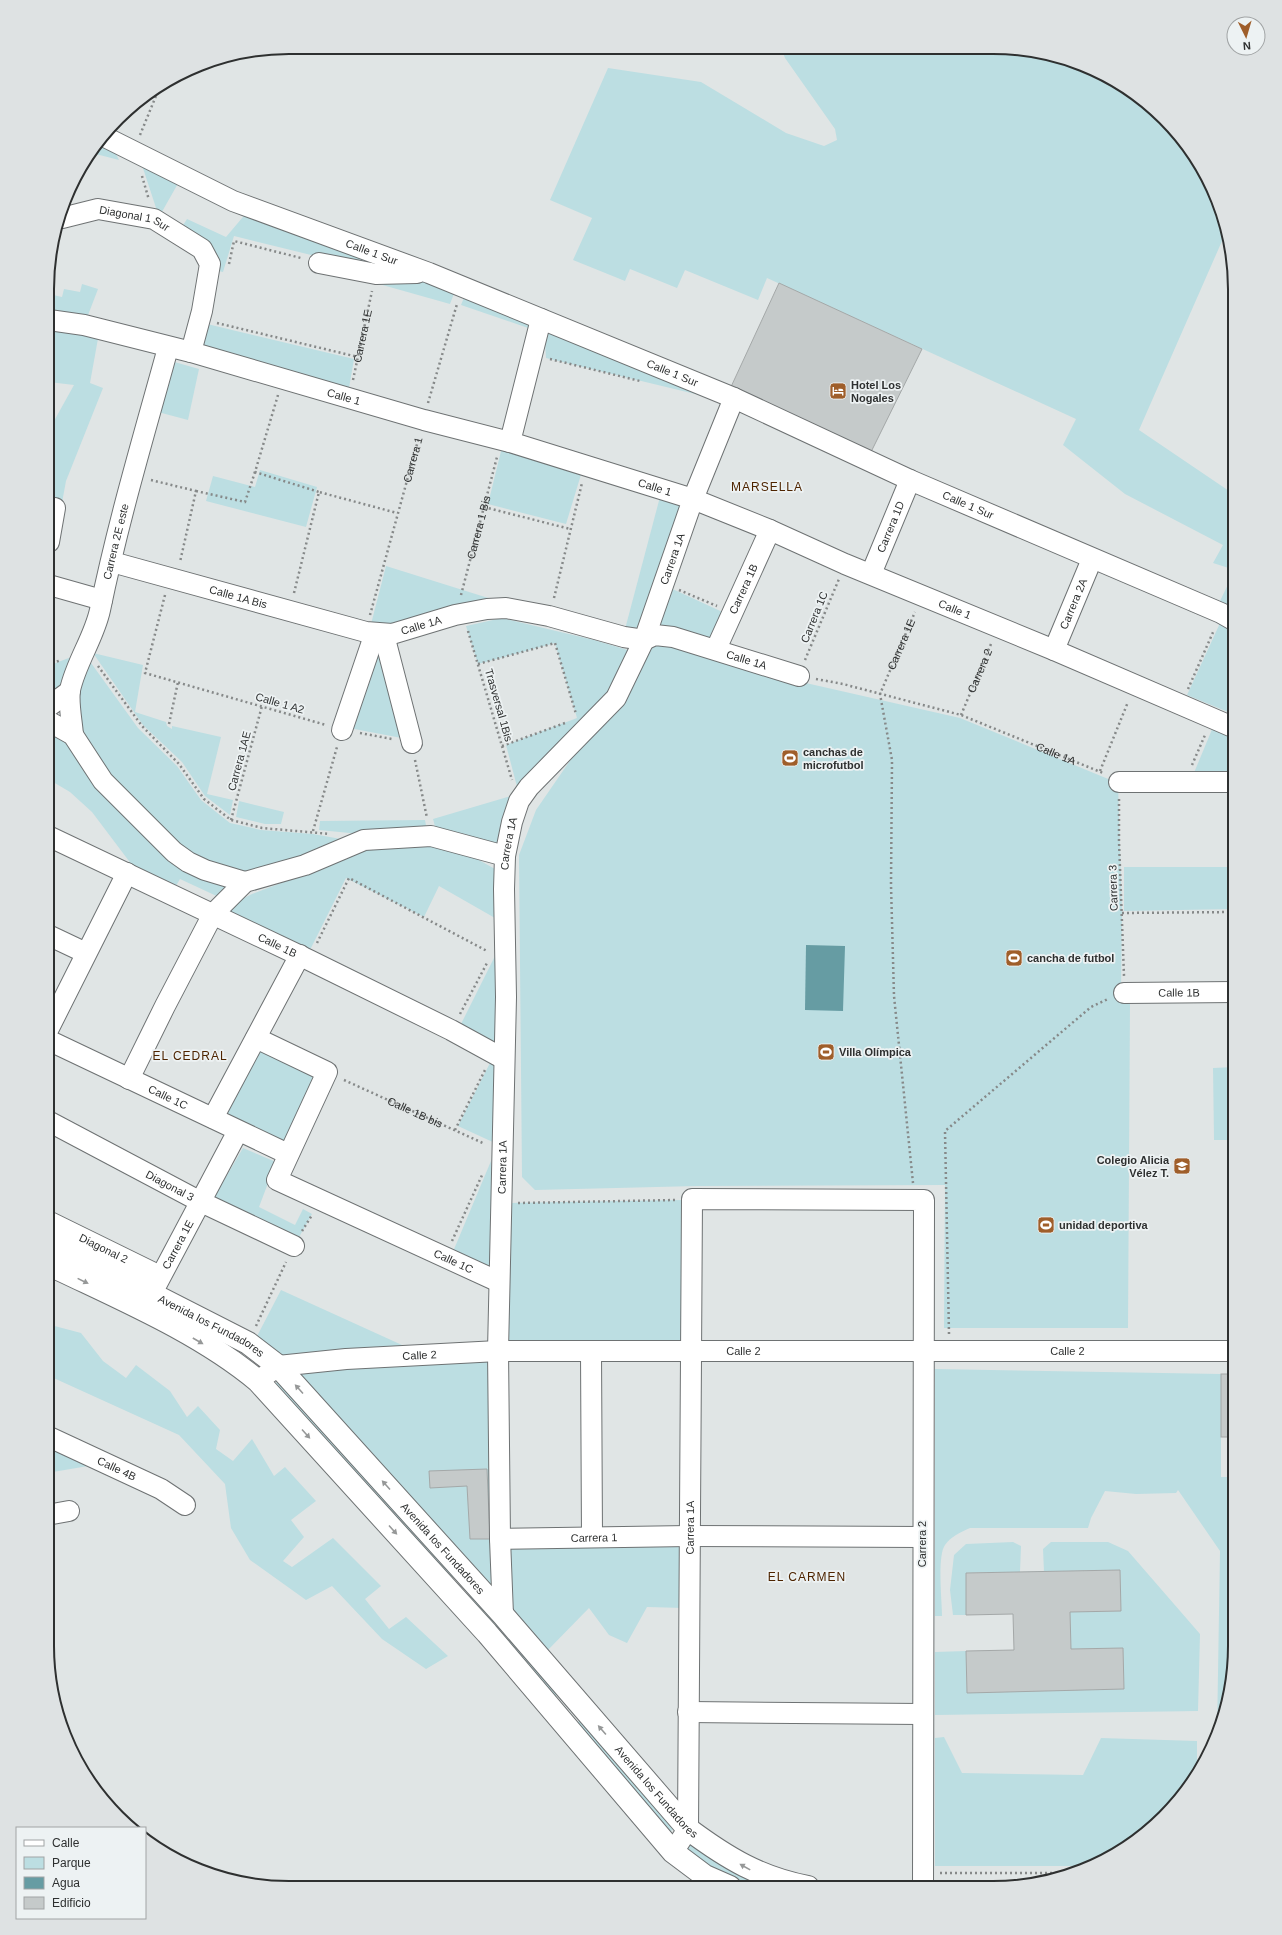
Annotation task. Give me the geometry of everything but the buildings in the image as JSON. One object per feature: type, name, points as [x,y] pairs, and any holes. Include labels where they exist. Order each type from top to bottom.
[{"type":"main road","name":"Avenida los Fundadores","points":[[54,1243],[155,1285],[248,1343],[278,1366],[503,1615],[688,1830],[719,1852],[750,1870],[785,1881]]},
{"type":"main road","name":"Avenida los Fundadores","points":[[54,1267],[150,1314],[234,1362],[258,1382],[486,1633],[673,1852],[705,1876],[716,1881]]},
{"type":"street","name":"Calle 1 Sur","points":[[109,139],[135,150],[233,201],[429,273],[461,288],[734,398],[910,480],[1228,617]]},
{"type":"street","name":"Diagonal 1 Sur","points":[[65,217],[98,209],[154,219],[202,249],[210,264],[208,272]]},
{"type":"street","points":[[319,262],[376,274],[429,273]]},
{"type":"street","points":[[191,352],[200,319],[208,272]]},
{"type":"street","points":[[505,441],[541,319]]},
{"type":"street","name":"Calle 1","points":[[54,321],[84,325],[168,348],[191,352],[424,420],[505,441],[693,498],[770,530],[845,564],[1054,650],[1228,725]]},
{"type":"street","name":"Carrera 2E este","points":[[73,735],[70,691],[76,669],[86,650],[100,611],[133,476],[168,348]]},
{"type":"street","name":"Carrera 1A","points":[[498,1352],[503,1152],[498,1056],[506,997],[504,889],[505,856],[519,801],[535,782],[616,698],[644,640],[693,498],[734,398]]},
{"type":"street","name":"Carrera 1D","points":[[871,574],[910,480]]},
{"type":"street","points":[[54,514],[55,508]]},
{"type":"street","name":"Carrera 1B","points":[[716,649],[770,530]]},
{"type":"street","name":"Carrera 2A","points":[[1054,650],[1092,559]]},
{"type":"street","name":"Calle 1A Bis","points":[[112,562],[375,633]]},
{"type":"street","points":[[54,586],[102,600]]},
{"type":"street","name":"Calle 1A","points":[[375,633],[460,614],[487,609],[506,608],[550,616],[624,637],[644,640],[656,635],[673,636],[799,676]]},
{"type":"street","points":[[342,730],[375,633]]},
{"type":"street","points":[[375,633],[412,743]]},
{"type":"street","points":[[54,703],[70,691]]},
{"type":"street","points":[[54,724],[73,735],[103,781],[174,852],[188,862],[204,870],[245,882]]},
{"type":"street","points":[[1120,782],[1228,782]]},
{"type":"street","points":[[129,1079],[165,1006],[214,914],[245,882],[305,865],[364,840],[431,836],[505,856]]},
{"type":"street","name":"Calle 1B","points":[[54,839],[305,958],[451,1030],[498,1056]]},
{"type":"street","points":[[54,1018],[127,873]]},
{"type":"street","points":[[54,938],[86,953]]},
{"type":"street","points":[[213,1118],[256,1038],[305,958]]},
{"type":"street","name":"Calle 1B","points":[[1124,993],[1228,992]]},
{"type":"street","points":[[256,1038],[327,1072],[288,1154]]},
{"type":"street","name":"Calle 1C","points":[[54,1043],[288,1154],[277,1180],[320,1198],[499,1282]]},
{"type":"street","name":"Diagonal 3","points":[[54,1124],[199,1201],[294,1246]]},
{"type":"street","name":"Carrera 1E","points":[[155,1285],[238,1131]]},
{"type":"street","points":[[692,1199],[920,1200]]},
{"type":"street","name":"Carrera 1A","points":[[688,1830],[692,1199]]},
{"type":"street","name":"Carrera 2","points":[[920,1200],[925,1352],[922,1537],[923,1880]]},
{"type":"street","name":"Diagonal 2","points":[[54,1225],[155,1285]]},
{"type":"street","name":"Calle 2","points":[[278,1366],[346,1358],[498,1352],[690,1353],[1228,1351]]},
{"type":"street","points":[[498,1352],[500,1539],[503,1615]]},
{"type":"street","points":[[591,1352],[592,1537]]},
{"type":"street","points":[[258,1382],[278,1366]]},
{"type":"street","name":"Calle 4B","points":[[54,1439],[161,1489],[185,1506]]},
{"type":"street","points":[[54,1514],[69,1511]]},
{"type":"street","name":"Carrera 1","points":[[500,1539],[689,1536],[922,1537]]},
{"type":"street","points":[[688,1712],[922,1714]]},
{"type":"street","points":[[673,1852],[688,1830]]},
{"type":"path","points":[[154,219],[135,150],[156,95]]},
{"type":"path","points":[[208,272],[226,277],[234,241],[319,262]]},
{"type":"path","name":"Carrera 1E","points":[[349,398],[376,274]]},
{"type":"path","name":"Carrera 1","points":[[375,633],[397,513],[461,288]]},
{"type":"path","points":[[200,319],[358,357]]},
{"type":"path","points":[[531,357],[546,358],[644,382]]},
{"type":"path","points":[[133,476],[245,502],[283,379]]},
{"type":"path","name":"Carrera 1 Bis","points":[[460,614],[484,507],[505,441]]},
{"type":"path","points":[[550,616],[586,466]]},
{"type":"path","points":[[255,472],[319,492],[397,513]]},
{"type":"path","points":[[173,579],[196,491]]},
{"type":"path","points":[[290,611],[319,492]]},
{"type":"path","points":[[484,507],[570,529]]},
{"type":"path","name":"Carrera 1C","points":[[799,676],[845,564]]},
{"type":"path","name":"Calle 1 A2","points":[[173,579],[145,673],[342,730],[412,743]]},
{"type":"path","points":[[663,583],[732,613]]},
{"type":"path","name":"Carrera 1E","points":[[880,694],[923,595]]},
{"type":"path","name":"Trasversal 1Bis","points":[[460,614],[478,664],[519,801]]},
{"type":"path","points":[[1181,704],[1228,617]]},
{"type":"path","name":"Carrera 2","points":[[961,715],[998,627]]},
{"type":"path","points":[[478,664],[555,643],[577,718]]},
{"type":"path","points":[[86,650],[142,726],[179,764],[204,799],[231,820],[262,828],[313,831],[335,835]]},
{"type":"path","name":"Calle 1A","points":[[799,676],[843,684],[961,715],[1100,771],[1120,782]]},
{"type":"path","points":[[170,724],[178,682]]},
{"type":"path","points":[[1100,771],[1135,685]]},
{"type":"path","points":[[880,694],[892,760],[891,885],[894,996],[920,1200]]},
{"type":"path","name":"Carrera 1AE","points":[[231,820],[262,706]]},
{"type":"path","points":[[1184,782],[1213,718]]},
{"type":"path","points":[[502,746],[570,721]]},
{"type":"path","points":[[313,831],[342,730]]},
{"type":"path","points":[[412,743],[431,836]]},
{"type":"path","name":"Carrera 3","points":[[1120,782],[1119,841],[1124,993]]},
{"type":"path","points":[[305,958],[349,878],[492,953]]},
{"type":"path","points":[[1122,913],[1228,912]]},
{"type":"path","points":[[451,1030],[488,960]]},
{"type":"path","points":[[949,1351],[945,1131],[1091,1007],[1118,994],[1124,993]]},
{"type":"path","points":[[455,1130],[498,1056]]},
{"type":"path","name":"Calle 1B bis","points":[[327,1072],[503,1152]]},
{"type":"path","points":[[446,1256],[484,1170]]},
{"type":"path","points":[[248,1343],[294,1246],[320,1198]]},
{"type":"path","points":[[502,1204],[692,1199]]},
{"type":"path","points":[[923,1880],[1044,1875]]},
{"type":"green space","points":[[783,54],[993,54],[1024,56],[1069,66],[1111,85],[1148,112],[1170,134],[1197,171],[1204,185],[1216,213],[1223,241],[1139,430],[1228,490],[1228,568],[1213,563],[1223,545],[1125,494],[1063,445],[1076,419],[767,278],[758,300],[685,270],[677,288],[630,269],[625,281],[573,260],[592,218],[550,200],[608,68],[701,82],[786,133],[824,146],[837,140],[835,129]]},
{"type":"green space","points":[[105,143],[112,146],[119,160],[97,154]]},
{"type":"green space","points":[[139,156],[180,180],[159,217]]},
{"type":"green space","points":[[248,211],[404,269],[376,271],[234,236],[223,272],[214,270],[180,230],[187,219],[226,237]]},
{"type":"green space","points":[[381,277],[423,278],[455,291],[450,304],[379,284]]},
{"type":"green space","points":[[82,284],[98,289],[85,323],[54,318],[54,295],[62,297],[64,289],[80,292]]},
{"type":"green space","points":[[465,295],[534,322],[531,329],[461,305]]},
{"type":"green space","points":[[203,323],[354,359],[348,394],[195,350]]},
{"type":"green space","points":[[54,324],[99,333],[90,383],[103,388],[66,481],[61,508],[54,509],[54,421],[74,385],[54,383]]},
{"type":"green space","points":[[544,327],[720,400],[546,358]]},
{"type":"green space","points":[[171,361],[199,369],[188,420],[158,412]]},
{"type":"green space","points":[[503,443],[583,468],[566,524],[488,504]]},
{"type":"green space","points":[[260,470],[317,487],[306,527],[206,501],[213,476],[255,487]]},
{"type":"green space","points":[[661,493],[688,502],[641,635],[624,633]]},
{"type":"green space","points":[[386,566],[501,602],[370,628]]},
{"type":"green space","points":[[1228,584],[1228,605],[1220,601]]},
{"type":"green space","points":[[666,586],[729,615],[715,646],[656,633]]},
{"type":"green space","points":[[502,618],[594,640],[631,651],[614,692],[519,794],[506,745],[577,718],[555,643],[478,664],[466,626]]},
{"type":"green space","points":[[1221,621],[1228,626],[1228,712],[1187,695]]},
{"type":"green space","points":[[377,636],[407,739],[349,728]]},
{"type":"green space","points":[[664,638],[797,681],[960,718],[1118,783],[1122,913],[1121,991],[1130,1003],[1128,1328],[944,1328],[945,1185],[697,1186],[535,1190],[522,1177],[519,855],[536,810],[649,646]]},
{"type":"green space","points":[[82,653],[54,695],[54,664]]},
{"type":"green space","points":[[93,653],[143,665],[135,712],[166,722],[167,726],[172,729],[172,726],[221,737],[207,794],[233,800],[230,815],[205,796],[182,762],[143,725]]},
{"type":"green space","points":[[86,656],[138,728],[177,766],[201,800],[230,823],[261,830],[313,834],[352,841],[246,877],[192,859],[108,780],[78,735],[74,692]]},
{"type":"green space","points":[[1213,727],[1228,733],[1228,779],[1191,780]]},
{"type":"green space","points":[[54,728],[70,737],[125,810],[238,883],[223,899],[180,879],[174,889],[138,873],[92,812],[70,792],[54,783]]},
{"type":"green space","points":[[511,796],[502,850],[437,834],[433,819]]},
{"type":"green space","points":[[239,801],[284,812],[281,824],[265,824],[236,817]]},
{"type":"green space","points":[[425,820],[427,831],[360,834],[319,830],[320,821]]},
{"type":"green space","points":[[424,845],[468,854],[495,869],[495,918],[439,886],[424,917],[346,878],[308,954],[220,913],[230,905],[252,894],[313,871],[365,847]]},
{"type":"green space","points":[[1124,867],[1228,867],[1228,909],[1124,911]]},
{"type":"green space","points":[[495,956],[498,1050],[458,1030]]},
{"type":"green space","points":[[259,1040],[319,1070],[284,1147],[219,1115]]},
{"type":"green space","points":[[491,1061],[498,1064],[497,1144],[458,1126]]},
{"type":"green space","points":[[1228,1067],[1228,1140],[1214,1140],[1213,1068]]},
{"type":"green space","points":[[243,1148],[276,1162],[259,1207],[295,1225],[303,1209],[312,1214],[294,1246],[210,1204]]},
{"type":"green space","points":[[491,1161],[495,1272],[452,1254]]},
{"type":"green space","points":[[683,1200],[682,1344],[506,1346],[507,1203]]},
{"type":"green space","points":[[281,1290],[413,1350],[280,1360],[254,1342]]},
{"type":"green space","points":[[54,1326],[81,1333],[103,1361],[126,1378],[136,1365],[170,1391],[187,1417],[198,1406],[220,1430],[216,1449],[233,1461],[252,1439],[274,1476],[285,1467],[316,1501],[291,1520],[304,1537],[283,1561],[292,1567],[333,1538],[381,1586],[365,1599],[389,1629],[406,1617],[448,1656],[426,1669],[382,1639],[332,1586],[306,1600],[250,1560],[231,1528],[225,1484],[179,1435],[54,1378]]},
{"type":"green space","points":[[494,1358],[498,1597],[299,1380],[304,1367]]},
{"type":"green space","points":[[935,1369],[1221,1374],[1221,1477],[1228,1477],[1228,1646],[1226,1677],[1217,1717],[1220,1551],[1178,1490],[1176,1493],[1136,1494],[1105,1491],[1091,1518],[1088,1528],[970,1528],[959,1533],[947,1542],[943,1551],[940,1579],[942,1616],[935,1616]]},
{"type":"green space","points":[[282,1379],[455,1575],[449,1581],[270,1387]]},
{"type":"green space","points":[[54,1442],[100,1464],[54,1472]]},
{"type":"green space","points":[[684,1541],[684,1608],[647,1607],[627,1643],[609,1635],[589,1608],[545,1653],[507,1613],[506,1544]]},
{"type":"green space","points":[[1013,1542],[1021,1546],[1020,1572],[966,1573],[966,1615],[953,1615],[950,1590],[954,1555],[966,1544]]},
{"type":"green space","points":[[1051,1542],[1108,1542],[1128,1551],[1200,1634],[1198,1711],[935,1715],[935,1652],[966,1651],[967,1692],[1124,1689],[1123,1648],[1071,1649],[1070,1612],[1121,1611],[1120,1570],[1044,1571],[1043,1549]]},
{"type":"green space","points":[[1044,1571],[1044,1572],[1020,1572]]},
{"type":"green space","points":[[475,1593],[560,1692],[552,1699],[464,1601]]},
{"type":"green space","points":[[583,1717],[676,1826],[668,1834],[575,1725]]},
{"type":"green space","points":[[944,1737],[962,1773],[1083,1775],[1101,1738],[1197,1741],[1197,1764],[1170,1801],[1148,1823],[1111,1850],[1076,1866],[935,1866],[935,1738]]},
{"type":"green space","points":[[689,1837],[774,1881],[728,1881],[712,1875],[679,1851]]},
{"type":"water","points":[[806,945],[845,946],[843,1011],[805,1010]]},
{"type":"place","name":"Hotel Los Nogales","points":[[838,391]]},
{"type":"place","name":"canchas de microfutbol","points":[[790,758]]},
{"type":"place","name":"cancha de futbol","points":[[1014,958]]},
{"type":"place","name":"Villa Olímpica","points":[[826,1052]]},
{"type":"place","name":"Colegio Alicia Vélez T.","points":[[1182,1166]]},
{"type":"place","name":"unidad deportiva","points":[[1046,1225]]},
{"type":"district","name":"MARSELLA","points":[[767,487]]},
{"type":"district","name":"EL CEDRAL","points":[[190,1056]]},
{"type":"district","name":"EL CARMEN","points":[[807,1577]]}]
